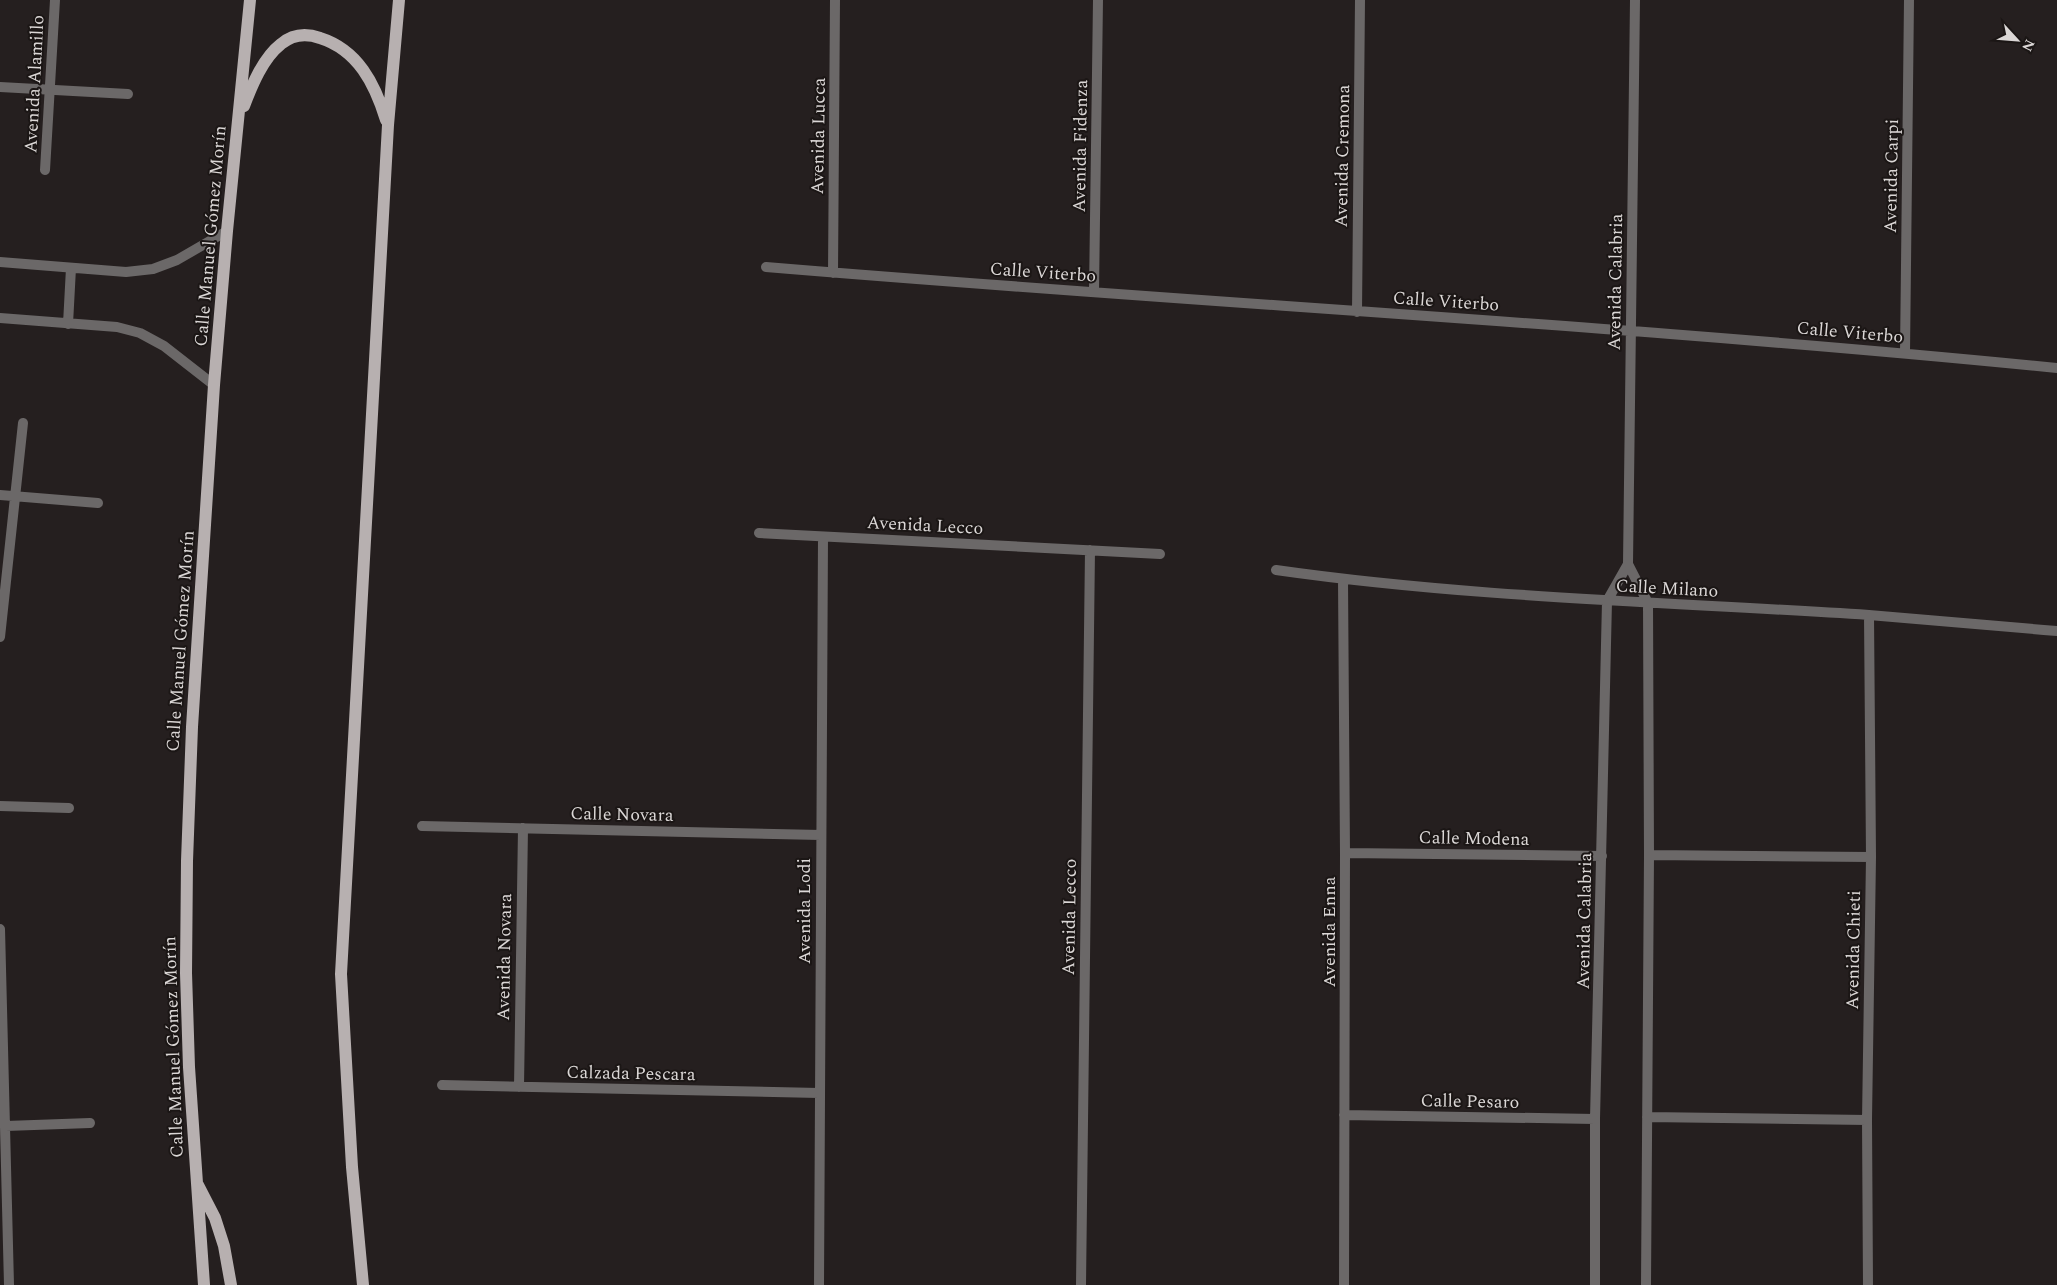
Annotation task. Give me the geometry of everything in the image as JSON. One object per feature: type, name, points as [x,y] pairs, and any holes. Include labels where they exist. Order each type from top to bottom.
[{"type":"main road","name":"Calle Manuel Gómez Morín","points":[[204,1285],[195,1181],[189,1067],[186,973],[187,861],[192,727],[214,385],[250,0]]},
{"type":"main road","points":[[363,1285],[352,1167],[341,974],[388,125],[399,0]]},
{"type":"main road","points":[[239,119],[252,86],[270,56],[280,44],[294,36],[309,34],[343,48],[358,64],[374,86],[388,125]]},
{"type":"main road","points":[[195,1181],[215,1218],[224,1246],[231,1285]]},
{"type":"street","name":"Avenida Alamillo","points":[[45,170],[48,91],[55,0]]},
{"type":"street","name":"Avenida Lucca","points":[[833,273],[835,0]]},
{"type":"street","name":"Avenida Fidenza","points":[[1094,292],[1098,0]]},
{"type":"street","name":"Avenida Cremona","points":[[1357,312],[1360,0]]},
{"type":"street","name":"Avenida Calabria","points":[[1635,0],[1628,564],[1648,603],[1649,855],[1646,1285]]},
{"type":"street","name":"Avenida Carpi","points":[[1904,353],[1909,0]]},
{"type":"street","points":[[0,87],[128,94]]},
{"type":"street","points":[[0,262],[126,272],[153,269],[177,260],[227,231]]},
{"type":"street","points":[[68,324],[71,268]]},
{"type":"street","name":"Calle Viterbo","points":[[766,268],[1357,312],[1631,330],[2057,368]]},
{"type":"street","points":[[0,318],[117,327],[140,333],[164,346],[214,385]]},
{"type":"street","points":[[0,637],[23,423]]},
{"type":"street","points":[[0,495],[98,503]]},
{"type":"street","name":"Avenida Lecco","points":[[758,533],[1160,554]]},
{"type":"street","name":"Avenida Lodi","points":[[818,1285],[823,537]]},
{"type":"street","name":"Avenida Lecco","points":[[1081,1285],[1090,550]]},
{"type":"street","name":"Avenida Calabria","points":[[1595,1285],[1595,1119],[1607,601],[1628,564]]},
{"type":"street","name":"Calle Milano","points":[[1276,570],[1343,580],[1607,601],[1869,615],[2057,631]]},
{"type":"street","name":"Avenida Enna","points":[[1343,580],[1345,853],[1344,1285]]},
{"type":"street","name":"Avenida Chieti","points":[[1868,1285],[1867,1120],[1871,857],[1869,615]]},
{"type":"street","points":[[0,806],[69,808]]},
{"type":"street","name":"Calle Novara","points":[[422,826],[821,835]]},
{"type":"street","name":"Avenida Novara","points":[[519,1087],[522,828]]},
{"type":"street","name":"Calle Modena","points":[[1345,853],[1602,856]]},
{"type":"street","points":[[1649,855],[1871,857]]},
{"type":"street","points":[[0,929],[9,1285]]},
{"type":"street","name":"Calzada Pescara","points":[[442,1085],[820,1093]]},
{"type":"street","name":"Calle Pesaro","points":[[1344,1115],[1595,1119]]},
{"type":"street","points":[[1647,1117],[1867,1120]]},
{"type":"street","points":[[6,1126],[90,1123]]}]
